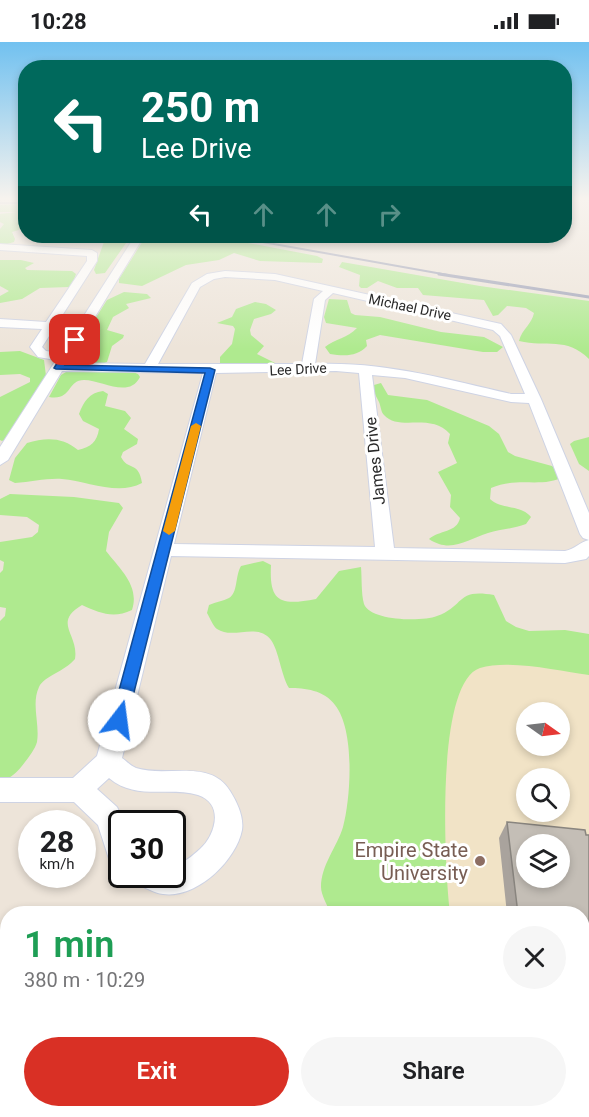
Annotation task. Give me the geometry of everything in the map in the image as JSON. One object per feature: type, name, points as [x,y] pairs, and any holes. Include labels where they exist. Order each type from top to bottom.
[{"type":"street","points":[[0,460],[131,249]]},
{"type":"street","points":[[0,323],[50,326],[92,261],[92,253],[2,250]]},
{"type":"street","name":"Michael Drive","points":[[149,368],[196,285],[201,280],[225,274],[259,274],[496,327],[505,335],[534,399],[589,534]]},
{"type":"street","points":[[308,368],[320,300],[331,290]]},
{"type":"street","name":"Lee Drive","points":[[50,326],[36,347],[42,354],[62,362],[210,370],[365,369],[405,374],[511,398],[534,399]]},
{"type":"street","name":"James Drive","points":[[365,369],[385,554]]},
{"type":"street","points":[[78,790],[108,762],[210,370]]},
{"type":"street","points":[[164,550],[565,557],[579,555],[589,546]]},
{"type":"street","points":[[108,762],[128,777],[156,782],[186,780],[213,789],[227,809],[228,832],[217,854],[196,872],[186,875]]},
{"type":"street","points":[[0,790],[78,790],[99,805],[108,820]]},
{"type":"shaded area","name":"Empire State University","points":[[426,637],[589,649],[589,906],[436,906]]},
{"type":"green space","points":[[101,249],[122,249],[105,273],[96,274],[94,270]]},
{"type":"green space","points":[[138,249],[281,249],[323,259],[322,263],[260,261],[234,253],[219,260],[186,265],[142,286],[119,283],[119,279]]},
{"type":"green space","points":[[0,260],[21,260],[34,263],[25,268],[27,270],[72,271],[76,274],[69,287],[40,288],[22,299],[0,303],[0,296],[9,291],[0,286]]},
{"type":"green space","points":[[342,262],[480,286],[589,301],[589,359],[572,347],[519,341],[534,313],[526,308],[507,306],[498,315],[493,316],[484,300],[423,295],[418,288],[397,288],[378,281],[367,288],[361,288],[359,286],[360,275],[339,267]]},
{"type":"green space","points":[[124,292],[147,294],[151,298],[126,304],[129,308],[113,317],[107,330],[124,335],[112,346],[107,362],[102,364],[75,362],[71,357],[107,300]]},
{"type":"green space","points":[[329,299],[347,300],[351,313],[355,315],[380,317],[441,332],[484,337],[503,347],[497,352],[483,352],[380,335],[366,340],[367,346],[355,354],[330,354],[325,347],[357,328],[326,323],[324,317]]},
{"type":"green space","points":[[255,302],[266,304],[276,310],[271,314],[254,319],[250,330],[251,335],[264,346],[257,354],[275,363],[225,365],[220,363],[220,357],[232,344],[235,329],[233,326],[217,323],[232,317],[236,309]]},
{"type":"green space","points":[[20,351],[44,360],[46,376],[9,437],[2,441],[0,440],[0,397],[30,382],[30,378],[20,374],[0,375],[0,352]]},
{"type":"green space","points":[[66,372],[133,372],[140,377],[129,387],[122,388],[91,381],[79,381],[62,396],[49,397],[61,375]]},
{"type":"green space","points":[[381,383],[388,395],[427,400],[489,426],[499,434],[508,452],[552,466],[564,476],[548,482],[511,483],[491,488],[490,499],[494,502],[522,510],[531,517],[526,524],[488,533],[459,544],[445,545],[429,539],[452,529],[460,518],[450,507],[451,495],[438,472],[457,463],[448,443],[450,434],[433,424],[390,420],[383,414],[374,392],[374,385]]},
{"type":"green space","points":[[103,391],[108,394],[105,406],[125,411],[131,418],[124,429],[138,439],[137,444],[123,452],[121,457],[136,469],[141,476],[142,483],[133,487],[113,488],[62,479],[15,483],[9,480],[15,458],[27,443],[54,439],[78,450],[93,443],[99,429],[83,421],[79,414],[88,398]]},
{"type":"green space","points":[[589,437],[589,471],[579,464],[570,444]]},
{"type":"green space","points":[[10,494],[74,497],[119,503],[123,508],[109,532],[106,551],[127,578],[134,601],[132,610],[119,614],[101,612],[82,605],[73,611],[68,623],[74,643],[75,659],[45,680],[39,687],[36,700],[38,735],[36,745],[17,772],[0,782],[0,621],[5,616],[6,608],[0,607],[0,573],[4,562],[0,560],[0,542],[32,537],[38,532],[39,525],[27,517],[0,515],[0,499]]},
{"type":"green space","points":[[263,561],[271,565],[272,587],[279,599],[285,601],[316,599],[339,571],[361,567],[364,604],[368,610],[386,617],[430,618],[446,612],[467,596],[482,593],[494,595],[506,621],[516,627],[529,631],[565,630],[589,634],[589,675],[505,665],[480,668],[465,681],[455,707],[446,781],[446,860],[449,906],[327,906],[321,890],[322,879],[326,864],[343,827],[348,799],[349,764],[346,730],[331,700],[308,689],[289,688],[274,645],[265,635],[259,632],[223,632],[216,628],[207,613],[209,605],[232,596],[241,566]]},
{"type":"building","points":[[507,822],[585,830],[586,835],[589,835],[589,906],[517,906]]},
{"type":"railway","points":[[303,249],[448,275]]},
{"type":"railway","points":[[439,274],[589,297]]},
{"type":"slow traffic","points":[[169,531],[196,426]]},
{"type":"place","name":"Empire State University","points":[[480,861]]},
{"type":"route","points":[[75,340],[59,368],[210,370],[119,720]]}]
